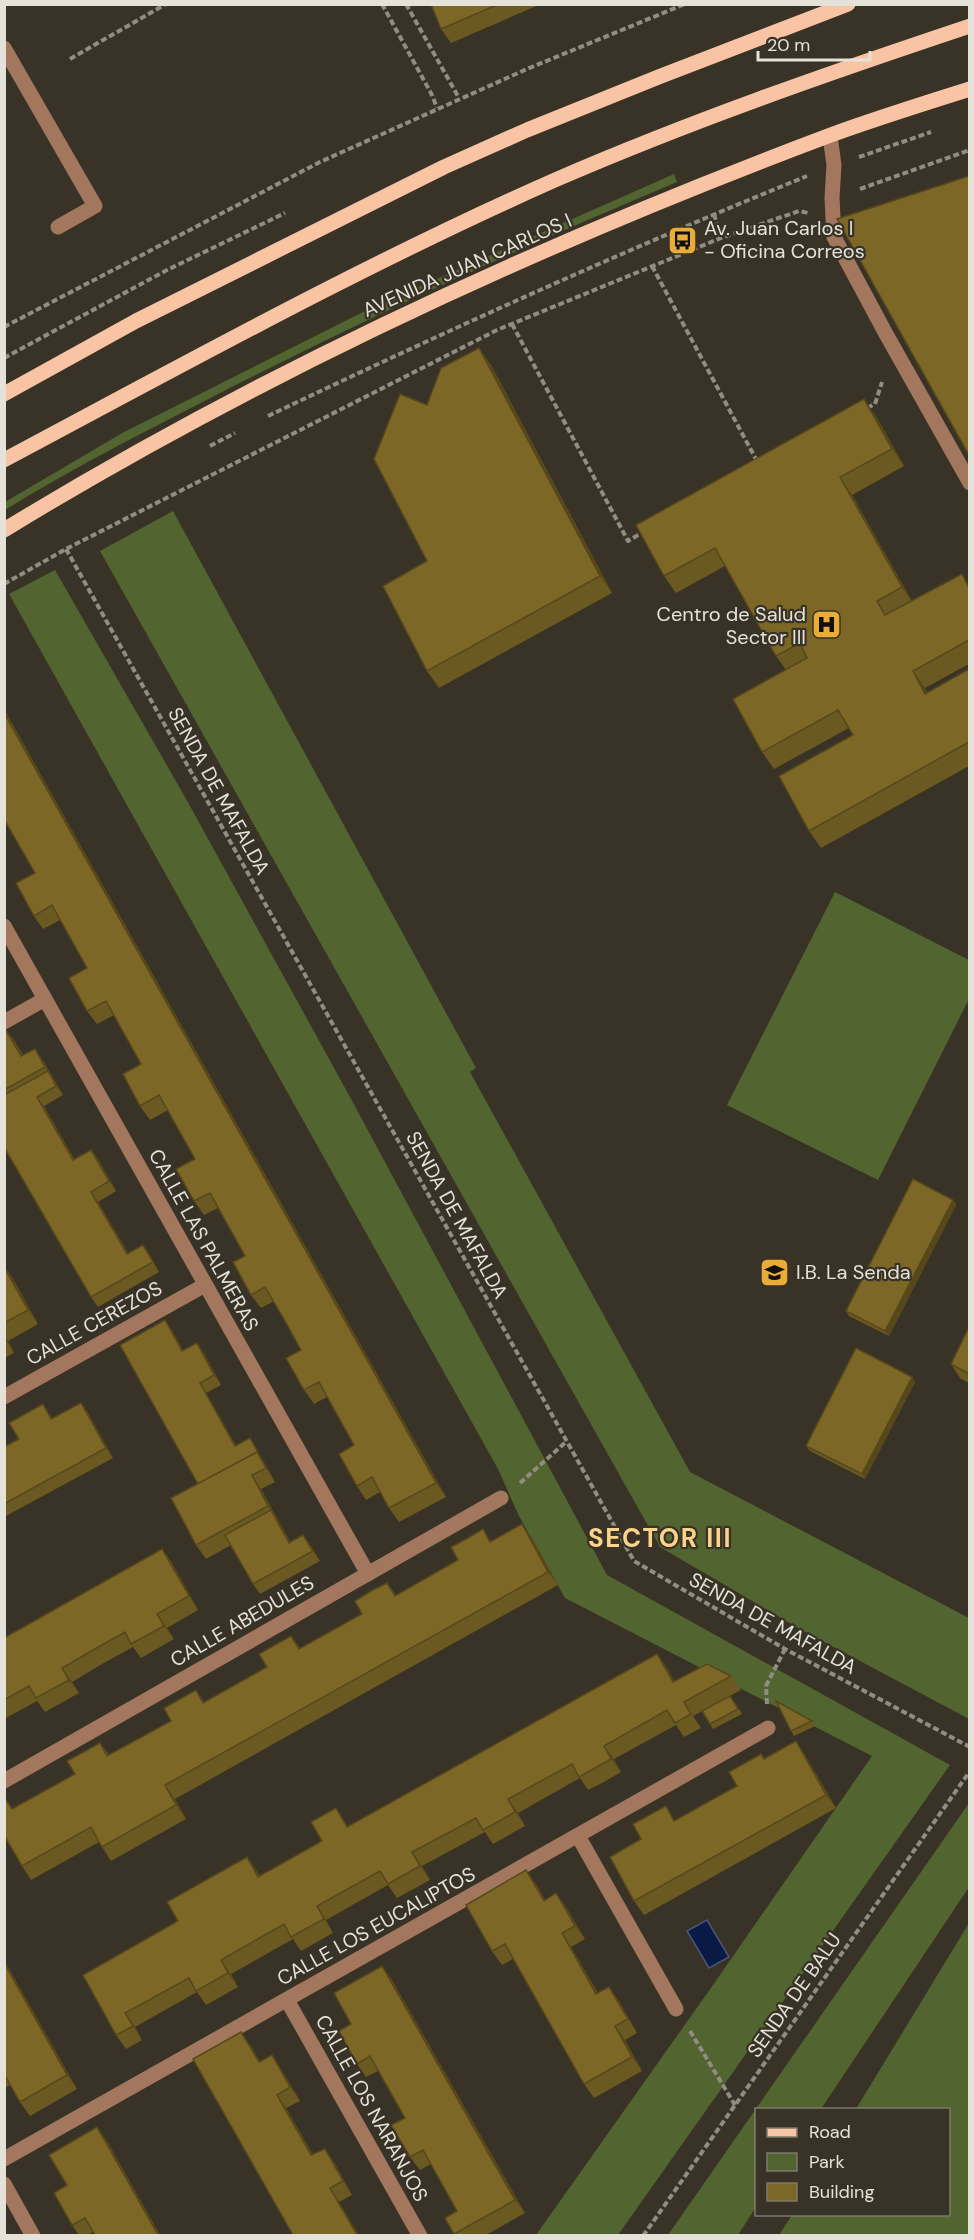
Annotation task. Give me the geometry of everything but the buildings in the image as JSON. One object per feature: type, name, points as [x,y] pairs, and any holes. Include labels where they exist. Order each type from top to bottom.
[{"type":"main road","points":[[4,394],[136,321],[444,167],[641,84],[848,4]]},
{"type":"main road","name":"AVENIDA JUAN CARLOS I","points":[[4,460],[312,297],[554,181],[645,142],[775,92],[969,26]]},
{"type":"main road","name":"AVENIDA JUAN CARLOS I","points":[[4,530],[261,384],[474,282],[672,197],[830,136],[969,89]]},
{"type":"street","points":[[4,48],[95,206],[58,227]]},
{"type":"street","points":[[830,136],[834,165],[832,198],[834,237],[969,483]]},
{"type":"street","name":"CALLE LAS PALMERAS","points":[[4,926],[368,1574]]},
{"type":"street","points":[[4,1022],[45,999]]},
{"type":"street","name":"CALLE CEREZOS","points":[[4,1397],[205,1285]]},
{"type":"street","name":"CALLE ABEDULES","points":[[4,1781],[501,1498]]},
{"type":"street","name":"CALLE LOS EUCALIPTOS","points":[[4,2159],[768,1728]]},
{"type":"street","points":[[578,1836],[676,2009]]},
{"type":"street","name":"CALLE LOS NARANJOS","points":[[287,2000],[420,2235]]},
{"type":"street","points":[[4,2184],[33,2235]]},
{"type":"path","points":[[70,59],[166,4]]},
{"type":"path","points":[[382,4],[437,108]]},
{"type":"path","points":[[406,4],[459,98]]},
{"type":"path","points":[[4,327],[299,173],[459,98],[685,4]]},
{"type":"path","points":[[266,417],[439,334],[571,275],[834,165],[936,131]]},
{"type":"path","points":[[4,584],[66,549],[512,324],[721,238],[799,212],[810,213],[832,198],[969,150]]},
{"type":"path","points":[[652,266],[760,467]]},
{"type":"path","points":[[512,324],[628,541],[648,529]]},
{"type":"path","points":[[864,410],[875,404],[882,383],[877,373]]},
{"type":"path","points":[[202,450],[244,428]]},
{"type":"path","name":"SENDA DE MAFALDA","points":[[66,549],[634,1561],[785,1649],[969,1747]]},
{"type":"path","points":[[501,1498],[567,1441]]},
{"type":"path","points":[[768,1728],[766,1686],[785,1649]]},
{"type":"path","name":"SENDA DE BALU","points":[[643,2235],[969,1771]]},
{"type":"path","points":[[676,2009],[735,2105]]},
{"type":"green space","points":[[674,174],[677,182],[506,256],[336,335],[113,448],[5,510],[5,502],[124,432],[369,309]]},
{"type":"green space","points":[[173,511],[476,1068],[470,1072],[690,1472],[969,1618],[969,1719],[798,1628],[660,1547],[100,551]]},
{"type":"green space","points":[[55,570],[185,797],[350,1097],[607,1575],[950,1765],[618,2235],[536,2235],[872,1756],[565,1598],[519,1516],[498,1469],[9,594]]},
{"type":"green space","points":[[835,892],[969,960],[969,999],[878,1180],[727,1105]]},
{"type":"green space","points":[[969,1803],[969,1887],[822,2108],[756,2108]]},
{"type":"green space","points":[[969,1923],[969,2235],[779,2235],[791,2216],[950,2216],[950,2108],[857,2108]]},
{"type":"green space","points":[[755,2110],[755,2209],[738,2235],[668,2235]]},
{"type":"water","points":[[707,1920],[729,1957],[709,1968],[687,1931]]},
{"type":"place","name":"Av. Juan Carlos I - Oficina Correos","points":[[683,240]]},
{"type":"place","name":"Centro de Salud Sector III","points":[[827,625]]},
{"type":"place","name":"I.B. La Senda","points":[[775,1272]]},
{"type":"district","name":"SECTOR III","points":[[660,1538]]}]
